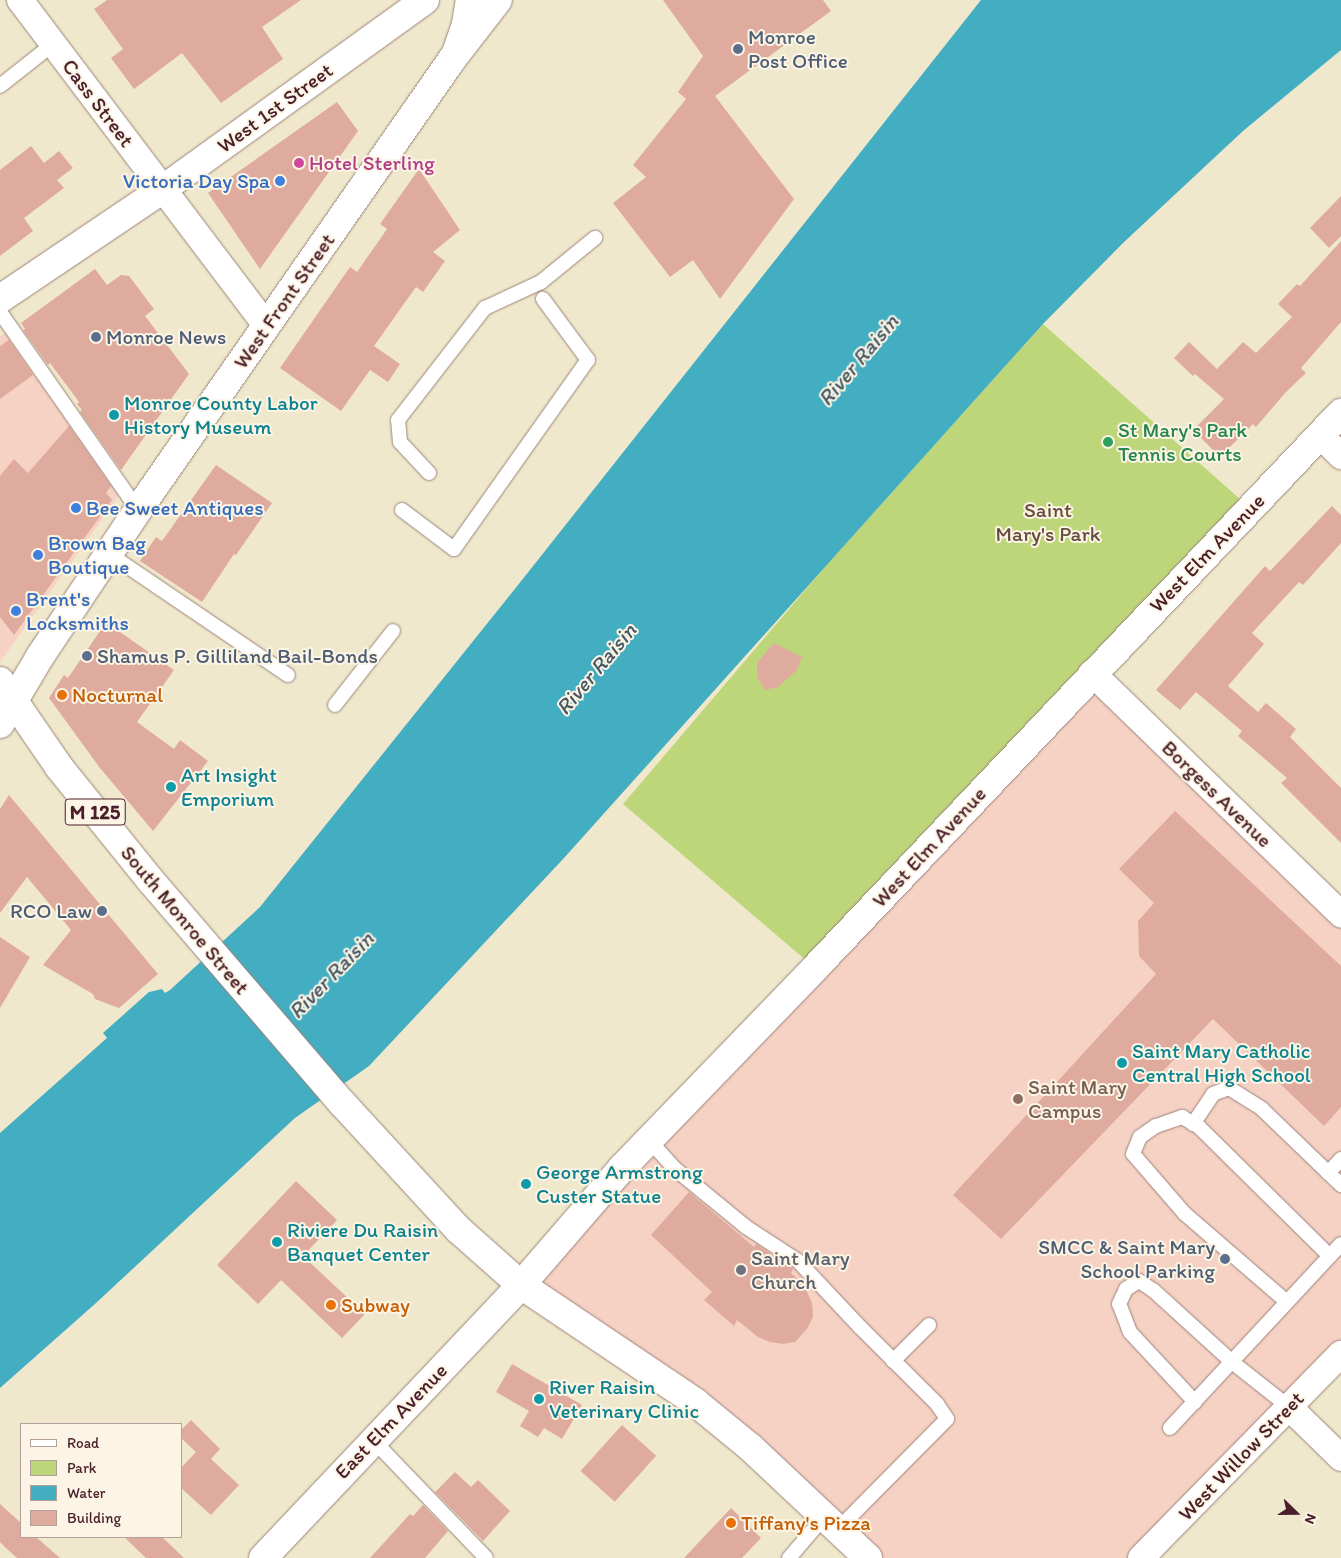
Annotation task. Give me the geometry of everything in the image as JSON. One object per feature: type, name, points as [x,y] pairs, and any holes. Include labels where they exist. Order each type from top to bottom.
[{"type":"street","name":"Cass Street","points":[[20,0],[266,325]]},
{"type":"street","name":"West 1st Street","points":[[0,299],[163,189],[425,0]]},
{"type":"street","points":[[453,58],[465,24],[469,0]]},
{"type":"street","name":"West Front Street","points":[[0,724],[7,691],[41,655],[138,510],[266,325],[453,58],[498,0]]},
{"type":"street","name":"West Elm Avenue","points":[[521,1285],[649,1140],[816,968],[1092,673],[1341,413]]},
{"type":"street","points":[[1320,435],[1341,456]]},
{"type":"street","name":"Borgess Avenue","points":[[1092,673],[1341,914]]},
{"type":"street","name":"South Monroe Street","points":[[7,691],[81,795],[199,937],[343,1104],[459,1230],[521,1285],[695,1402],[750,1447],[868,1558]]},
{"type":"street","name":"East Elm Avenue","points":[[263,1558],[521,1285]]},
{"type":"street","name":"West Willow Street","points":[[1141,1558],[1341,1354]]},
{"type":"street","points":[[1289,1407],[1341,1458]]},
{"type":"lane","points":[[0,86],[53,44]]},
{"type":"lane","points":[[429,472],[400,442],[398,420],[485,308],[541,282],[595,238]]},
{"type":"lane","points":[[402,510],[454,550],[588,360],[543,299]]},
{"type":"lane","points":[[0,312],[138,510]]},
{"type":"lane","points":[[109,554],[288,674]]},
{"type":"lane","points":[[335,706],[393,631]]},
{"type":"lane","points":[[1193,1124],[1212,1094],[1229,1088],[1262,1109],[1341,1185]]},
{"type":"lane","points":[[1287,1302],[1185,1214],[1133,1154],[1140,1137],[1156,1126],[1182,1117],[1193,1124],[1330,1256]]},
{"type":"lane","points":[[649,1140],[674,1168],[746,1227],[798,1261],[893,1361],[937,1404],[947,1419],[789,1558]]},
{"type":"lane","points":[[1328,1173],[1341,1159]]},
{"type":"lane","points":[[1170,1428],[1341,1244]]},
{"type":"lane","points":[[1195,1402],[1130,1332],[1119,1304],[1126,1289],[1139,1281],[1153,1290],[1232,1362],[1289,1407]]},
{"type":"lane","points":[[893,1361],[929,1325]]},
{"type":"lane","points":[[373,1440],[486,1558]]},
{"type":"shaded area","points":[[7,332],[120,494],[0,662],[0,336]]},
{"type":"shaded area","name":"Saint Mary Campus","points":[[1092,673],[1341,914],[1341,1354],[1141,1558],[868,1558],[810,1501],[521,1285]]},
{"type":"green space","name":"Saint Mary's Park","points":[[1043,324],[1250,508],[815,968],[623,804],[824,568]]},
{"type":"water","name":"River Raisin","points":[[981,0],[1341,0],[1341,50],[1243,131],[1123,243],[1043,324],[564,858],[369,1066],[295,1118],[96,1303],[0,1388],[0,1133],[107,1038],[103,1033],[149,992],[162,989],[165,993],[170,990],[260,907],[522,580]]},
{"type":"building","points":[[107,0],[301,0],[262,27],[283,59],[221,103],[182,53],[134,89],[111,58],[123,49],[94,9]]},
{"type":"building","points":[[663,0],[823,0],[831,11],[715,96],[794,199],[720,299],[693,260],[670,277],[613,203],[646,177],[633,165],[686,99],[678,92],[703,56]]},
{"type":"building","points":[[337,102],[358,131],[260,269],[208,193]]},
{"type":"building","points":[[31,146],[44,163],[59,151],[73,168],[57,180],[64,188],[24,218],[33,231],[0,256],[0,170]]},
{"type":"building","points":[[419,169],[460,230],[433,252],[445,261],[423,292],[416,287],[374,346],[400,364],[388,382],[370,370],[341,411],[280,368],[350,267],[357,272],[387,229],[380,224]]},
{"type":"building","points":[[1341,196],[1341,236],[1329,248],[1310,228]]},
{"type":"building","points":[[1341,241],[1341,322],[1301,368],[1306,373],[1286,392],[1256,427],[1253,424],[1220,457],[1193,430],[1224,399],[1195,374],[1193,376],[1174,358],[1189,342],[1217,369],[1243,342],[1256,353],[1292,317],[1278,304],[1297,284],[1300,286]]},
{"type":"building","name":"Monroe News","points":[[95,269],[107,285],[121,275],[129,276],[154,309],[145,316],[189,374],[121,470],[80,412],[82,410],[77,404],[79,402],[50,363],[48,365],[23,330],[25,329],[21,323]]},
{"type":"building","points":[[9,340],[33,375],[0,399],[0,346]]},
{"type":"building","points":[[69,426],[111,486],[106,493],[112,500],[14,635],[0,617],[0,476],[14,459],[28,473]]},
{"type":"building","points":[[216,465],[272,503],[236,555],[234,554],[202,602],[140,561],[156,537],[162,541]]},
{"type":"building","points":[[1332,506],[1341,515],[1341,543],[1303,585],[1299,582],[1252,633],[1264,644],[1228,686],[1258,712],[1266,703],[1296,729],[1290,737],[1341,788],[1341,843],[1281,783],[1287,778],[1238,736],[1242,731],[1196,692],[1180,710],[1156,690],[1265,566],[1270,571]]},
{"type":"building","points":[[106,622],[174,670],[137,722],[174,749],[180,740],[208,761],[153,831],[100,768],[49,698],[64,675],[68,678]]},
{"type":"building","points":[[774,643],[802,657],[797,670],[778,687],[765,690],[757,677],[757,663]]},
{"type":"building","points":[[9,795],[158,974],[119,1008],[95,999],[93,994],[43,965],[71,930],[27,877],[0,913],[0,809]]},
{"type":"building","name":"Saint Mary Catholic Central High School","points":[[1175,811],[1341,966],[1341,1107],[1324,1126],[1213,1019],[1001,1239],[953,1195],[1156,974],[1139,956],[1138,921],[1154,903],[1119,869]]},
{"type":"building","points":[[0,937],[30,957],[0,1008]]},
{"type":"building","name":"Riviere Du Raisin Banquet Center","points":[[296,1181],[337,1220],[303,1256],[365,1314],[342,1338],[281,1280],[258,1304],[217,1265]]},
{"type":"building","name":"Saint Mary Church","points":[[689,1192],[754,1247],[756,1244],[793,1269],[791,1273],[804,1285],[812,1303],[813,1317],[807,1329],[795,1342],[783,1344],[770,1342],[758,1337],[737,1320],[734,1326],[704,1300],[712,1292],[651,1235]]},
{"type":"building","name":"River Raisin Veterinary Clinic","points":[[512,1364],[582,1405],[562,1439],[544,1428],[538,1437],[520,1426],[529,1411],[496,1392]]},
{"type":"building","points":[[191,1420],[220,1449],[211,1459],[239,1485],[211,1515],[182,1489],[182,1467],[196,1452],[182,1439],[182,1429]]},
{"type":"building","points":[[622,1425],[656,1456],[615,1502],[581,1471]]},
{"type":"building","points":[[455,1472],[471,1487],[478,1480],[510,1511],[483,1541],[435,1492]]},
{"type":"building","points":[[0,1504],[20,1522],[20,1538],[37,1538],[60,1558],[17,1558],[0,1542]]},
{"type":"building","points":[[423,1505],[448,1531],[425,1558],[370,1558],[410,1514],[413,1516]]},
{"type":"building","name":"Tiffany's Pizza","points":[[731,1508],[761,1538],[742,1558],[684,1558]]},
{"type":"building","points":[[125,1538],[163,1538],[184,1558],[146,1558]]},
{"type":"place","name":"Monroe Post Office","points":[[738,49]]},
{"type":"place","name":"Hotel Sterling","points":[[299,163]]},
{"type":"place","name":"Victoria Day Spa","points":[[280,181]]},
{"type":"place","name":"Monroe News","points":[[96,337]]},
{"type":"place","name":"Monroe County Labor History Museum","points":[[114,415]]},
{"type":"place","name":"St Mary's Park Tennis Courts","points":[[1108,442]]},
{"type":"place","name":"Bee Sweet Antiques","points":[[76,508]]},
{"type":"place","name":"Brown Bag Boutique","points":[[38,555]]},
{"type":"place","name":"Brent's Locksmiths","points":[[16,611]]},
{"type":"place","name":"Shamus P. Gilliland Bail-Bonds","points":[[87,656]]},
{"type":"place","name":"Nocturnal","points":[[62,695]]},
{"type":"place","name":"Art Insight Emporium","points":[[171,787]]},
{"type":"place","name":"RCO Law","points":[[102,911]]},
{"type":"place","name":"Saint Mary Catholic Central High School","points":[[1122,1063]]},
{"type":"place","name":"Saint Mary Campus","points":[[1018,1099]]},
{"type":"place","name":"George Armstrong Custer Statue","points":[[526,1184]]},
{"type":"place","name":"Riviere Du Raisin Banquet Center","points":[[277,1242]]},
{"type":"place","name":"SMCC & Saint Mary School Parking","points":[[1225,1259]]},
{"type":"place","name":"Saint Mary Church","points":[[741,1270]]},
{"type":"place","name":"Subway","points":[[331,1305]]},
{"type":"place","name":"River Raisin Veterinary Clinic","points":[[539,1399]]},
{"type":"place","name":"Tiffany's Pizza","points":[[731,1523]]}]
